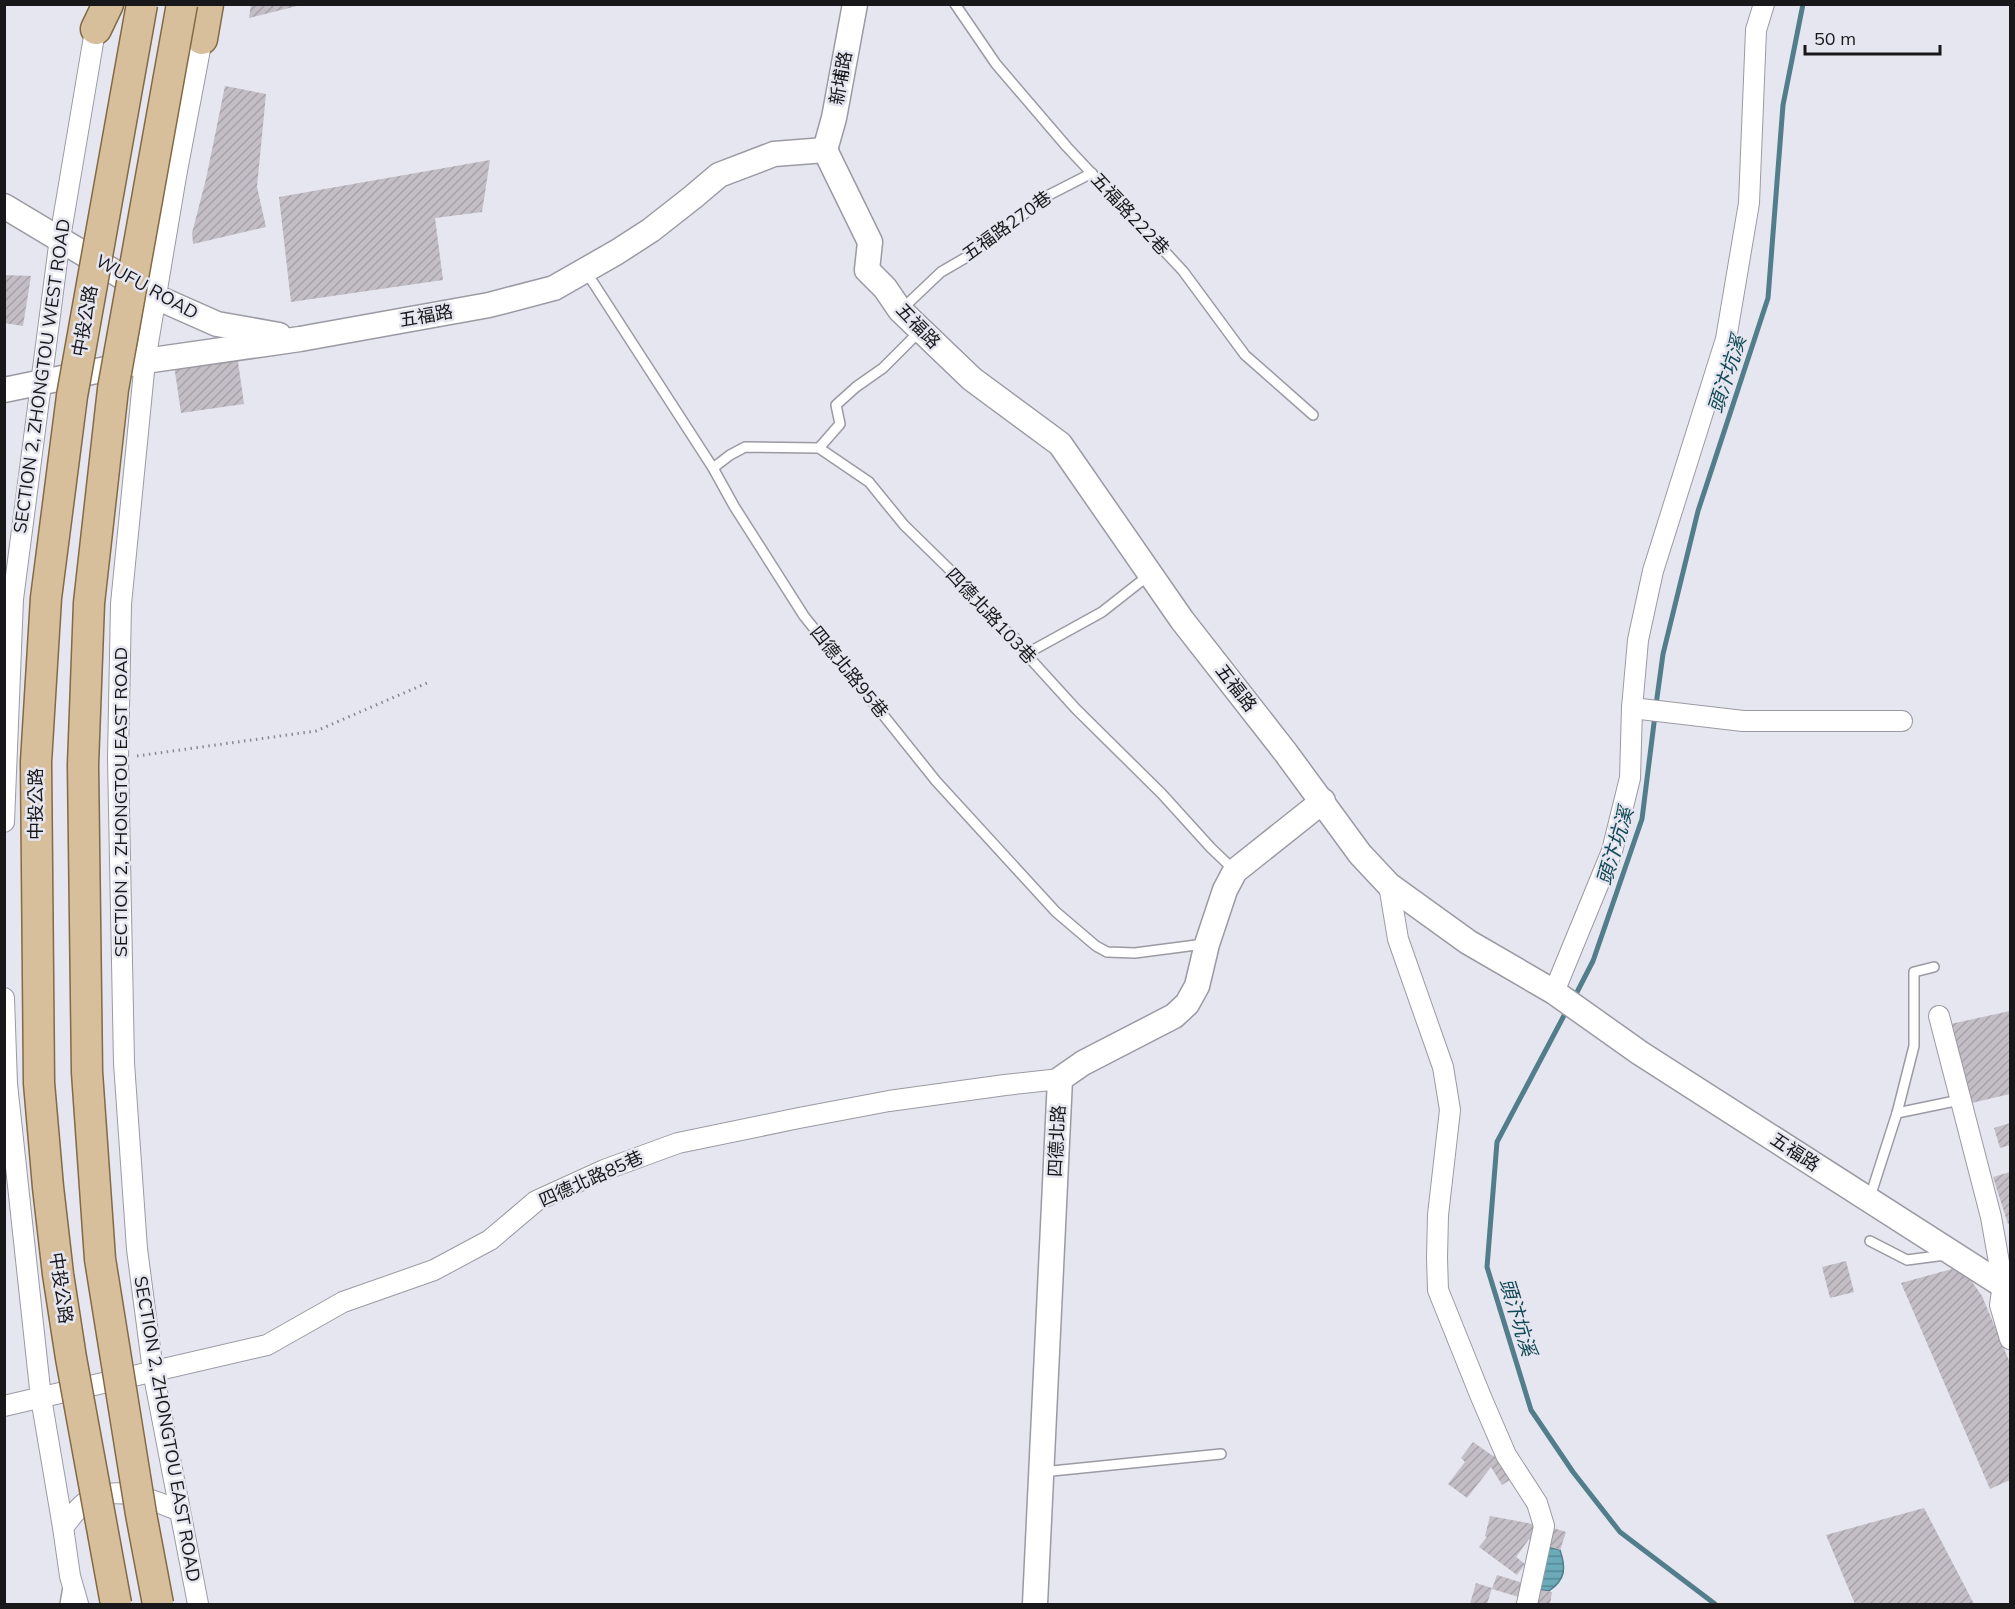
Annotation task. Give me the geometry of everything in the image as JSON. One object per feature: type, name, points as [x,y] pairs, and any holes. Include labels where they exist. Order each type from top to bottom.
[{"type":"main road","name":"中投公路","points":[[116,1605],[71,1358],[48,1186],[39,1083],[36,762],[46,598],[72,396],[142,4]]},
{"type":"main road","points":[[158,1605],[100,1259],[87,1072],[83,765],[89,603],[113,389],[182,4]]},
{"type":"main road","points":[[202,39],[208,4]]},
{"type":"street","name":"SECTION 2, ZHONGTOU EAST ROAD","points":[[198,1605],[153,1371],[136,1249],[124,1062],[118,758],[121,604],[145,361],[202,39],[220,4]]},
{"type":"street","name":"新埔路","points":[[825,150],[834,118],[855,4]]},
{"type":"street","points":[[1554,992],[1612,851],[1630,778],[1632,708],[1638,640],[1653,571],[1726,339],[1749,203],[1756,30],[1764,4]]},
{"type":"street","name":"SECTION 2, ZHONGTOU WEST ROAD","points":[[4,822],[6,721],[13,599],[60,238],[101,12]]},
{"type":"street","name":"五福路","points":[[4,390],[145,361],[300,339],[489,305],[554,288],[651,230],[719,175],[774,154],[825,150],[870,242],[867,270],[885,288],[900,310],[972,379],[1060,444],[1092,493],[1127,539],[1149,575],[1323,801],[1360,854],[1389,885],[1468,942],[1554,992],[1640,1053],[2007,1287]]},
{"type":"street","name":"WUFU ROAD","points":[[4,206],[156,297],[218,324],[300,339]]},
{"type":"street","points":[[1632,708],[1743,721],[1902,721]]},
{"type":"street","name":"四德北路","points":[[1035,1605],[1060,1079],[1083,1063],[1174,1016],[1187,1004],[1197,986],[1207,944],[1225,890],[1235,871],[1323,801]]},
{"type":"street","points":[[1389,885],[1398,939],[1443,1067],[1450,1110],[1438,1215],[1438,1290],[1506,1455],[1537,1503],[1544,1526],[1527,1605]]},
{"type":"street","points":[[4,998],[7,1084],[41,1398],[70,1576],[78,1605]]},
{"type":"street","points":[[1939,1016],[2007,1287],[2000,1305],[2010,1339]]},
{"type":"street","name":"四德北路85巷","points":[[4,1406],[267,1345],[343,1302],[434,1270],[490,1240],[536,1201],[604,1170],[678,1143],[889,1101],[1060,1079]]},
{"type":"street","points":[[63,1527],[89,1500],[112,1493],[143,1496],[180,1511]]},
{"type":"lane","name":"五福路222巷","points":[[955,4],[996,64],[1067,147],[1183,271],[1245,355],[1313,415]]},
{"type":"lane","name":"五福路270巷","points":[[900,310],[941,272],[977,251],[1047,196],[1092,173]]},
{"type":"lane","name":"四德北路95巷","points":[[585,269],[713,468],[734,506],[804,616],[936,781],[1056,912],[1096,946],[1107,952],[1135,953],[1207,944]]},
{"type":"lane","points":[[713,468],[745,447],[819,448],[840,424],[836,405],[883,368],[921,330]]},
{"type":"lane","name":"四德北路103巷","points":[[819,448],[869,482],[904,525],[950,570],[994,621],[1015,638],[1026,654],[1096,730],[1162,794],[1235,871]]},
{"type":"lane","points":[[1026,654],[1102,612],[1149,575]]},
{"type":"lane","points":[[1869,1199],[1897,1113],[1914,1046],[1914,972],[1934,967]]},
{"type":"lane","points":[[1897,1113],[1960,1100]]},
{"type":"lane","points":[[1870,1241],[1907,1260],[1953,1253]]},
{"type":"lane","points":[[1041,1472],[1221,1454]]},
{"type":"lane","points":[[65,1605],[70,1576]]},
{"type":"path","points":[[118,758],[316,731],[427,683]]},
{"type":"water","points":[[1544,1545],[1560,1550],[1564,1568],[1562,1578],[1549,1591],[1535,1589]]},
{"type":"building","points":[[251,4],[301,4],[301,5],[249,18]]},
{"type":"building","points":[[225,86],[266,94],[257,187],[266,227],[193,244],[192,233],[206,179]]},
{"type":"building","points":[[490,160],[482,212],[435,218],[443,280],[291,302],[279,197]]},
{"type":"building","points":[[4,275],[31,276],[23,326],[4,323]]},
{"type":"building","points":[[237,355],[244,404],[181,413],[174,365]]},
{"type":"building","points":[[2010,1011],[2010,1094],[1963,1105],[1946,1025]]},
{"type":"building","points":[[2010,1123],[2010,1145],[2000,1148],[1994,1128]]},
{"type":"building","points":[[2010,1172],[2010,1223],[2008,1224],[1993,1177]]},
{"type":"building","points":[[1846,1261],[1854,1292],[1830,1298],[1822,1267]]},
{"type":"building","points":[[1952,1269],[1970,1279],[1982,1296],[2010,1363],[2010,1480],[1990,1489],[1901,1283]]},
{"type":"building","points":[[1473,1442],[1493,1456],[1499,1451],[1516,1476],[1502,1485],[1491,1467],[1467,1498],[1448,1484],[1465,1462],[1461,1458]]},
{"type":"building","points":[[1924,1508],[1974,1604],[1855,1604],[1826,1535]]},
{"type":"building","points":[[1490,1516],[1538,1525],[1534,1540],[1529,1539],[1516,1557],[1525,1564],[1517,1575],[1479,1547],[1487,1537],[1485,1536]]},
{"type":"building","points":[[1550,1527],[1566,1532],[1560,1550],[1544,1545]]},
{"type":"building","points":[[1497,1575],[1523,1583],[1519,1597],[1492,1589]]},
{"type":"building","points":[[1476,1583],[1492,1588],[1487,1604],[1470,1604]]},
{"type":"building","points":[[1535,1589],[1552,1592],[1550,1604],[1533,1604]]},
{"type":"waterway","name":"頭汴坑溪","points":[[1656,705],[1663,654],[1698,511],[1768,298],[1783,105],[1803,4]]},
{"type":"waterway","name":"頭汴坑溪","points":[[1574,998],[1593,961],[1642,819],[1655,715]]},
{"type":"waterway","name":"頭汴坑溪","points":[[1568,1008],[1497,1142],[1487,1267],[1531,1410],[1573,1472],[1620,1532],[1715,1604]]}]
